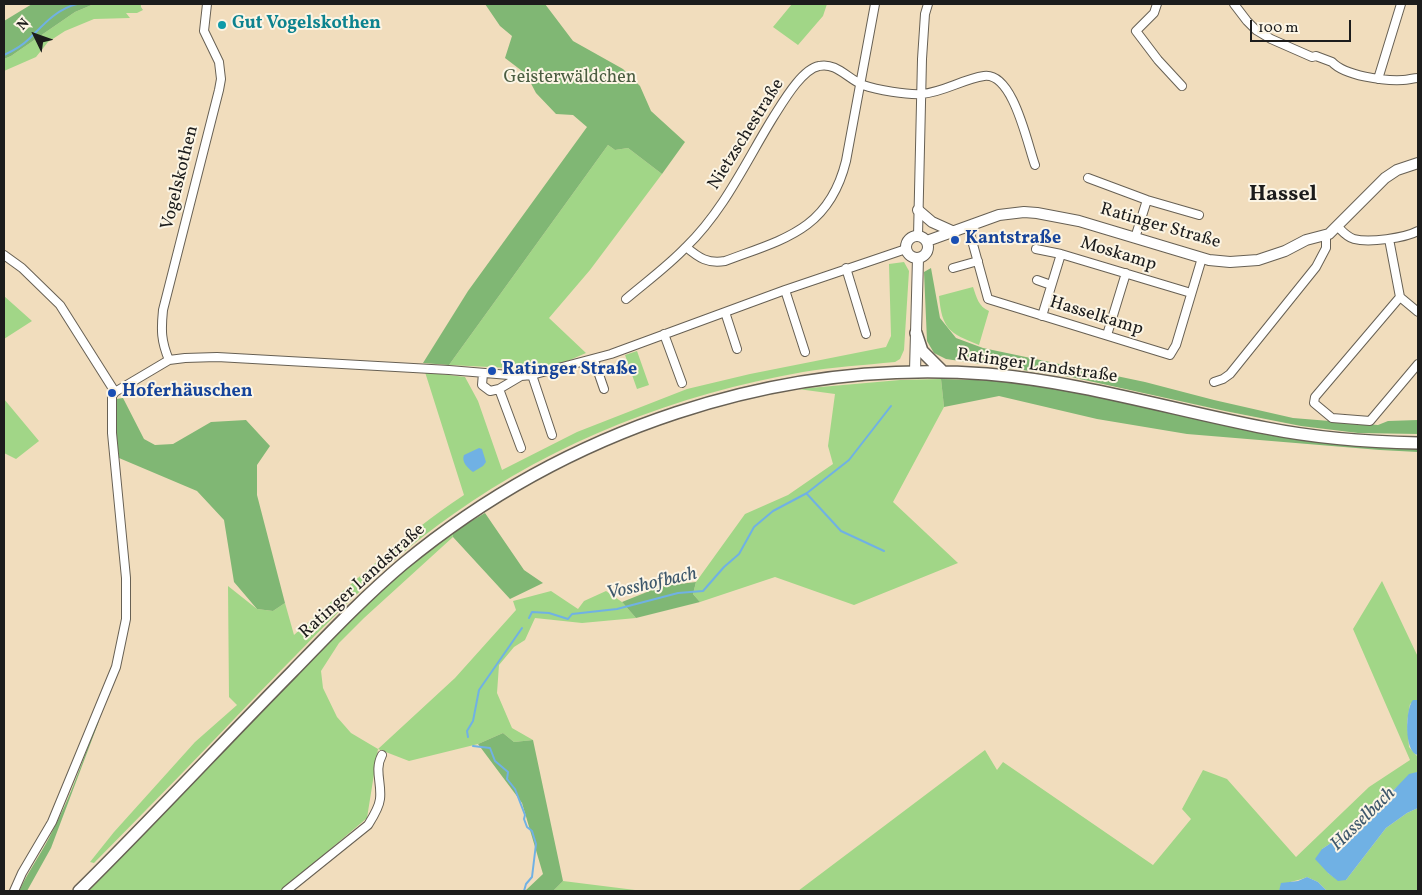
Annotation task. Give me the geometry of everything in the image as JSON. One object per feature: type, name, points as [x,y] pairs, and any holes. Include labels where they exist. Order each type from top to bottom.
[{"type":"main road","points":[[916,333],[922,350],[942,372]]},
{"type":"main road","name":"Ratinger Landstraße","points":[[79,891],[362,601],[432,541],[491,500],[576,453],[642,424],[680,411],[744,394],[806,381],[854,375],[915,371],[990,374],[1076,387],[1301,435],[1366,441],[1418,443]]},
{"type":"street","name":"Vogelskothen","points":[[170,360],[161,334],[163,310],[217,100],[220,79],[219,62],[204,30],[207,4]]},
{"type":"street","points":[[686,247],[699,258],[707,261],[725,261],[787,238],[800,231],[816,218],[831,201],[843,176],[875,4]]},
{"type":"street","points":[[918,236],[920,94],[925,14],[928,4]]},
{"type":"street","points":[[1157,4],[1154,13],[1136,31],[1158,60],[1182,86]]},
{"type":"street","points":[[1234,4],[1256,30],[1271,39],[1332,62],[1336,66],[1363,77],[1404,80],[1418,78]]},
{"type":"street","points":[[1378,78],[1401,4]]},
{"type":"street","name":"Nietzschestraße","points":[[626,299],[686,247],[714,214],[733,188],[779,108],[803,77],[813,68],[820,65],[830,66],[860,84],[875,89],[920,94],[941,91],[982,76],[991,76],[1000,80],[1014,101],[1035,165]]},
{"type":"street","name":"Ratinger Straße","points":[[927,241],[1000,215],[1037,213],[1079,221],[1202,258],[1230,262],[1258,260],[1284,251],[1306,240],[1326,236],[1338,227],[1391,174],[1418,163]]},
{"type":"street","points":[[1088,178],[1147,200],[1199,215]]},
{"type":"street","points":[[1135,238],[1147,200]]},
{"type":"street","points":[[918,210],[932,222],[952,231]]},
{"type":"street","name":"Hasselkamp","points":[[968,226],[988,299],[1170,355],[1176,345],[1202,258]]},
{"type":"street","points":[[1338,227],[1348,237],[1353,239],[1389,239],[1418,232]]},
{"type":"street","points":[[914,236],[927,241],[927,253],[918,258],[911,256],[906,249],[908,241],[914,236]]},
{"type":"street","points":[[1214,382],[1223,380],[1230,374],[1316,267],[1326,248],[1326,236]]},
{"type":"street","points":[[1389,239],[1400,297],[1418,312]]},
{"type":"street","points":[[14,891],[22,873],[52,822],[116,667],[122,643],[126,619],[126,578],[112,433],[112,396],[114,392],[170,360],[185,358],[396,367],[532,376],[594,360],[846,268],[906,249]]},
{"type":"street","name":"Moskamp","points":[[1036,249],[1061,254],[1191,293]]},
{"type":"street","points":[[1042,316],[1061,254]]},
{"type":"street","points":[[4,255],[22,268],[60,305],[114,392]]},
{"type":"street","points":[[915,371],[918,258]]},
{"type":"street","points":[[953,268],[978,261]]},
{"type":"street","points":[[846,268],[866,334]]},
{"type":"street","points":[[1107,335],[1126,273]]},
{"type":"street","points":[[1037,280],[1051,285]]},
{"type":"street","points":[[785,290],[805,352]]},
{"type":"street","points":[[1400,297],[1315,397],[1314,403],[1332,418],[1370,421],[1418,364]]},
{"type":"street","points":[[725,312],[737,349]]},
{"type":"street","points":[[664,334],[682,383]]},
{"type":"street","points":[[594,360],[604,389]]},
{"type":"street","points":[[483,373],[482,385],[490,391],[499,389],[521,376]]},
{"type":"street","points":[[532,376],[552,436]]},
{"type":"street","points":[[499,389],[521,448]]},
{"type":"street","points":[[286,891],[368,825],[376,812],[380,799],[378,763],[382,755]]},
{"type":"green space","points":[[32,4],[94,4],[75,12],[4,59],[4,21]]},
{"type":"green space","points":[[94,4],[141,4],[143,10],[137,13],[126,13],[130,18],[94,19],[65,31],[48,42],[36,57],[4,71],[4,59],[75,12]]},
{"type":"green space","name":"Geisterwäldchen","points":[[485,4],[545,4],[573,41],[623,69],[640,86],[651,111],[685,142],[662,174],[628,148],[615,150],[608,145],[449,365],[423,363],[468,291],[587,127],[573,115],[556,114],[536,93],[526,74],[505,58],[512,36],[500,26]]},
{"type":"green space","points":[[792,4],[827,4],[823,16],[798,45],[773,27]]},
{"type":"green space","points":[[608,145],[615,150],[628,148],[662,174],[590,270],[549,318],[586,353],[563,363],[529,369],[449,365]]},
{"type":"green space","points":[[904,262],[909,271],[904,350],[900,359],[895,362],[814,370],[756,381],[664,407],[576,443],[492,489],[425,535],[375,577],[304,647],[94,863],[90,862],[114,832],[195,742],[237,705],[229,697],[228,586],[257,609],[273,611],[285,603],[294,635],[397,545],[464,495],[425,372],[465,377],[478,401],[502,470],[577,432],[687,389],[750,374],[886,347],[891,336],[889,264]]},
{"type":"green space","points":[[931,268],[940,318],[956,338],[983,348],[1145,382],[1293,418],[1378,425],[1388,421],[1418,420],[1418,434],[1358,433],[1301,426],[1071,377],[946,359],[934,353],[927,341],[924,272]]},
{"type":"green space","points":[[973,287],[980,304],[989,311],[979,345],[954,333],[945,323],[940,307],[939,296]]},
{"type":"green space","points":[[4,296],[32,321],[4,339]]},
{"type":"green space","points":[[637,351],[649,385],[637,389],[625,355]]},
{"type":"green space","points":[[941,379],[944,407],[893,502],[958,563],[854,605],[775,577],[700,602],[693,594],[696,582],[745,514],[788,495],[833,464],[828,446],[835,394],[798,389],[900,380]]},
{"type":"green space","points":[[941,379],[1010,381],[1071,391],[1175,414],[1418,448],[1418,452],[1187,434],[1097,419],[999,396],[944,407]]},
{"type":"green space","points":[[123,398],[144,439],[155,445],[173,444],[211,422],[246,420],[270,446],[257,465],[257,495],[285,603],[273,611],[257,609],[234,582],[224,520],[197,491],[119,458],[115,429],[116,399]]},
{"type":"green space","points":[[4,399],[39,441],[16,459],[4,453]]},
{"type":"green space","points":[[485,513],[524,570],[543,583],[510,599],[453,537],[453,532]]},
{"type":"green space","points":[[453,532],[453,537],[339,643],[321,671],[323,688],[337,717],[351,733],[378,749],[367,818],[281,891],[85,891],[207,769],[363,607],[415,558]]},
{"type":"green space","points":[[1382,581],[1418,657],[1418,700],[1410,704],[1407,722],[1409,747],[1418,755],[1418,773],[1379,801],[1322,849],[1328,873],[1338,880],[1346,880],[1386,828],[1407,813],[1418,808],[1418,891],[1327,891],[1318,882],[1307,877],[1284,885],[1279,891],[798,891],[985,750],[997,770],[1003,762],[1153,865],[1191,819],[1182,809],[1203,770],[1227,779],[1296,857],[1369,787],[1410,760],[1353,629]]},
{"type":"green space","points":[[696,582],[693,594],[700,602],[636,618],[622,602],[662,586]]},
{"type":"green space","points":[[551,591],[578,609],[584,601],[606,591],[622,602],[636,618],[582,623],[535,618],[525,640],[514,647],[499,665],[497,693],[512,728],[533,740],[514,742],[503,733],[478,744],[409,761],[378,749],[455,678],[516,610],[513,601]]},
{"type":"green space","points":[[99,721],[51,848],[27,891],[19,891],[59,817]]},
{"type":"green space","points":[[503,733],[514,742],[533,740],[563,881],[553,891],[525,891],[543,874],[522,803],[478,744]]},
{"type":"green space","points":[[563,881],[643,891],[553,891]]},
{"type":"water","points":[[479,448],[482,449],[486,462],[473,472],[466,465],[463,458],[464,455]]},
{"type":"water","points":[[1413,700],[1418,700],[1418,755],[1410,747],[1407,730],[1408,712]]},
{"type":"water","name":"Hasselbach","points":[[1417,772],[1418,808],[1407,813],[1386,828],[1346,880],[1338,881],[1328,873],[1315,859],[1322,849],[1390,794],[1409,774]]},
{"type":"water","points":[[1307,877],[1318,882],[1327,891],[1279,891],[1281,883],[1298,881]]},
{"type":"waterway","points":[[4,55],[24,43],[57,13],[77,4]]},
{"type":"waterway","name":"Vosshofbach","points":[[529,618],[532,612],[549,613],[568,619],[572,614],[617,609],[678,593],[703,591],[724,567],[739,554],[754,527],[773,511],[807,493],[849,460],[891,406]]},
{"type":"waterway","points":[[807,494],[841,531],[884,551]]},
{"type":"waterway","name":"Vosshofbach","points":[[468,737],[467,731],[473,721],[479,690],[522,628]]},
{"type":"waterway","name":"Vosshofbach","points":[[473,746],[490,748],[495,761],[508,772],[507,779],[515,789],[525,815],[524,819],[527,827],[532,831],[536,844],[532,877],[526,884],[524,891]]},
{"type":"place","name":"Gut Vogelskothen","points":[[222,25]]},
{"type":"place","name":"Kantstraße","points":[[955,240]]},
{"type":"place","name":"Ratinger Straße","points":[[492,371]]},
{"type":"place","name":"Hoferhäuschen","points":[[112,393]]},
{"type":"district","name":"Hassel","points":[[1283,196]]}]
